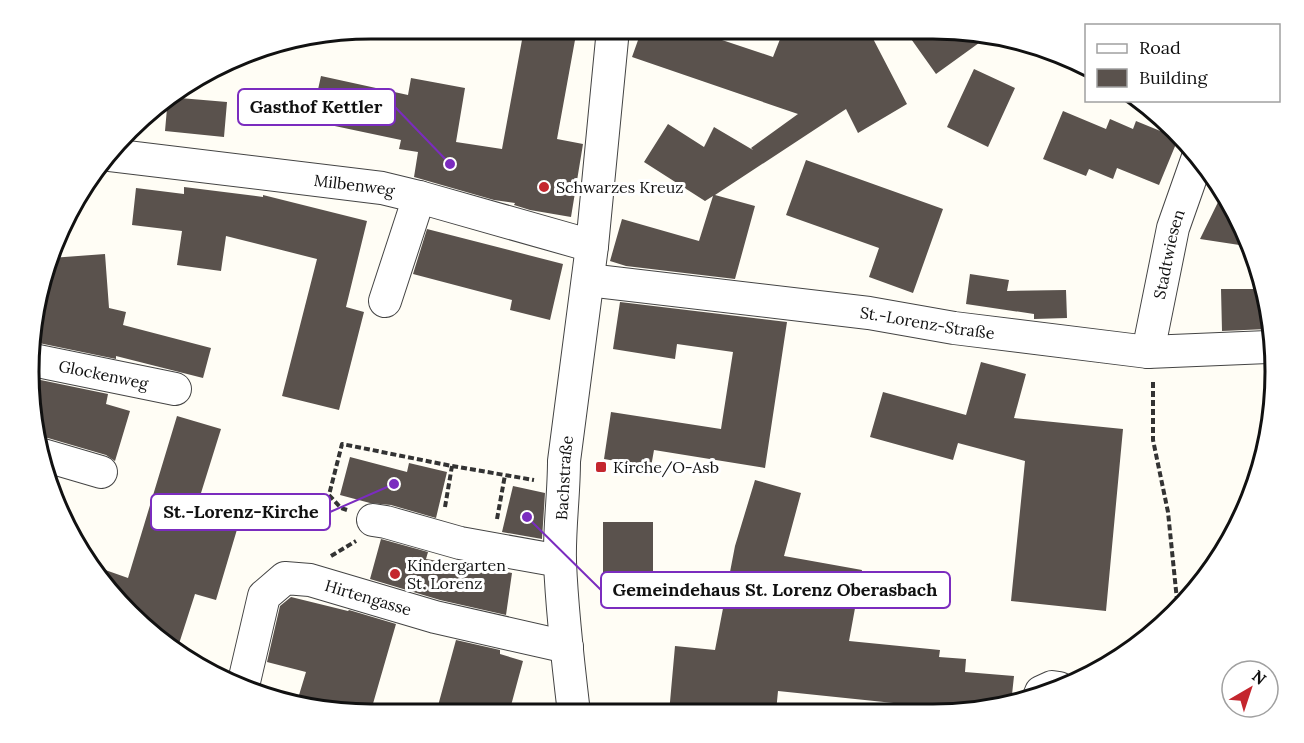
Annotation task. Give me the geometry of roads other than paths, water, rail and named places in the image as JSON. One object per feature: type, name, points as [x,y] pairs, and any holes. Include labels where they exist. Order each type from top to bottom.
[{"type":"street","name":"Bachstraße","points":[[573,704],[560,561],[564,461],[592,246],[612,39]]},
{"type":"street","name":"Milbenweg","points":[[119,156],[382,188],[592,246]]},
{"type":"street","name":"Stadtwiesen","points":[[1148,352],[1173,228],[1194,167]]},
{"type":"street","points":[[385,301],[419,197]]},
{"type":"street","name":"St.-Lorenz-Straße","points":[[588,280],[869,313],[954,328],[1148,352],[1264,347]]},
{"type":"street","name":"Glockenweg","points":[[39,361],[175,389]]},
{"type":"street","points":[[50,457],[101,472]]},
{"type":"street","points":[[373,520],[460,543],[560,561]]},
{"type":"street","name":"Hirtengasse","points":[[245,679],[264,596],[285,578],[310,580],[435,617],[567,647]]},
{"type":"place","name":"Gasthof Kettler","points":[[450,164]]},
{"type":"place","name":"Schwarzes Kreuz","points":[[544,187]]},
{"type":"place","name":"Kirche/O-Asb","points":[[601,467]]},
{"type":"place","name":"St.-Lorenz-Kirche","points":[[394,484]]},
{"type":"place","name":"Gemeindehaus St. Lorenz Oberasbach","points":[[527,517]]},
{"type":"place","name":"Kindergarten St. Lorenz","points":[[395,574]]}]
